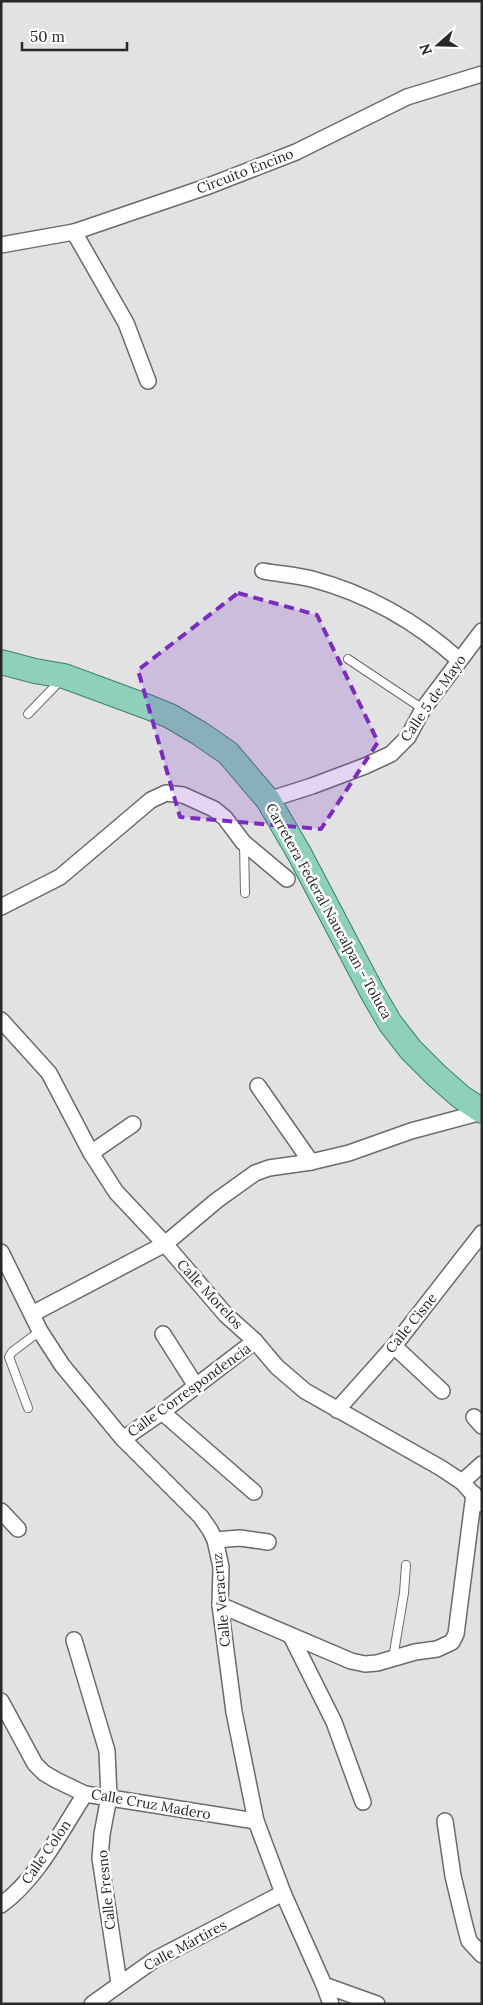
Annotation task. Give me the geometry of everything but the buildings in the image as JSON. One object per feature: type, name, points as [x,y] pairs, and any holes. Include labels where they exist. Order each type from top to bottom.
[{"type":"main road","name":"Carretera Federal Naucalpan - Toluca","points":[[1,662],[64,676],[148,707],[170,716],[228,753],[268,800],[390,1023],[411,1050],[436,1075],[461,1097],[482,1111]]},
{"type":"street","name":"Circuito Encino","points":[[1,246],[74,232],[206,187],[296,152],[408,97],[482,74]]},
{"type":"street","points":[[74,232],[126,323],[148,382]]},
{"type":"street","points":[[263,571],[311,579],[369,600],[409,620],[434,638],[459,660]]},
{"type":"street","name":"Calle 5 de Mayo","points":[[268,800],[338,776],[391,754],[408,737],[423,709],[482,632]]},
{"type":"street","points":[[1,907],[60,878],[151,800],[166,793],[183,795],[214,809],[225,818],[244,842],[287,879]]},
{"type":"street","name":"Calle Morelos","points":[[1,1020],[49,1073],[91,1153],[116,1192],[165,1244],[226,1315],[255,1341],[277,1367],[305,1391],[441,1468],[462,1482],[478,1499]]},
{"type":"street","points":[[258,1086],[311,1162]]},
{"type":"street","points":[[32,1314],[165,1244],[216,1201],[255,1172],[349,1153],[411,1131],[482,1111]]},
{"type":"street","points":[[91,1153],[133,1124]]},
{"type":"street","name":"Calle Cisne","points":[[337,1410],[394,1346],[482,1233]]},
{"type":"street","name":"Calle Veracruz","points":[[1,1252],[40,1331],[62,1364],[123,1439],[201,1517],[215,1540],[222,1566],[220,1605],[234,1712],[256,1821],[283,1893],[324,1984],[330,2004]]},
{"type":"street","points":[[163,1334],[196,1386]]},
{"type":"street","name":"Calle Correspondencia","points":[[123,1439],[162,1412],[255,1341]]},
{"type":"street","points":[[394,1346],[442,1391]]},
{"type":"street","points":[[162,1412],[254,1492]]},
{"type":"street","points":[[462,1482],[482,1464]]},
{"type":"street","points":[[220,1605],[351,1661],[365,1664],[415,1652],[437,1650],[452,1642],[456,1634],[478,1499]]},
{"type":"street","points":[[1,1511],[18,1530]]},
{"type":"street","points":[[215,1540],[240,1538],[268,1542]]},
{"type":"street","points":[[290,1636],[334,1722],[363,1802]]},
{"type":"street","name":"Calle Fresno","points":[[74,1640],[107,1751],[109,1797],[102,1834],[100,1858],[119,1983]]},
{"type":"street","name":"Calle Cruz Madero","points":[[1,1701],[35,1764],[44,1773],[86,1794],[256,1821]]},
{"type":"street","name":"Calle Colon","points":[[1,1905],[28,1880],[86,1794]]},
{"type":"street","points":[[444,1820],[453,1876],[469,1941],[482,1955]]},
{"type":"street","name":"Calle Mártires","points":[[92,2004],[154,1960],[283,1893]]},
{"type":"street","points":[[324,1984],[377,2004]]},
{"type":"lane","points":[[348,659],[423,709]]},
{"type":"lane","points":[[28,714],[64,676]]},
{"type":"lane","points":[[244,842],[245,893]]},
{"type":"lane","points":[[28,1408],[9,1358],[12,1352],[40,1331]]},
{"type":"lane","points":[[393,1658],[404,1593],[406,1565]]},
{"type":"highlighted area","points":[[238,593],[317,615],[378,742],[321,829],[180,817],[138,670]]}]
